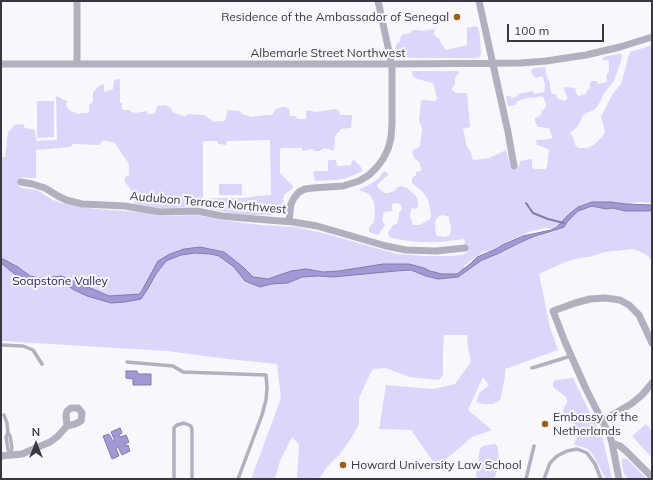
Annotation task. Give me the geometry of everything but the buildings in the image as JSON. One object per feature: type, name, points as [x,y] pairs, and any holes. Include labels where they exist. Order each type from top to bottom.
[{"type":"street","points":[[77,1],[77,64]]},
{"type":"street","points":[[288,221],[290,204],[299,192],[308,188],[343,186],[357,182],[369,175],[377,167],[383,159],[389,146],[392,132],[391,64],[378,1]]},
{"type":"street","points":[[479,1],[511,145],[514,166]]},
{"type":"street","name":"Albemarle Street Northwest","points":[[1,64],[520,63],[569,58],[606,50],[652,37]]},
{"type":"street","name":"Audubon Terrace Northwest","points":[[21,182],[45,188],[66,200],[82,204],[125,206],[160,212],[197,211],[222,216],[288,221],[317,226],[386,246],[406,250],[436,251],[465,248]]},
{"type":"street","points":[[619,479],[612,443],[586,390],[553,311],[590,299],[605,298],[620,300],[639,315],[652,343]]},
{"type":"street","points":[[602,421],[631,404],[642,395],[652,383]]},
{"type":"street","points":[[1,456],[28,452],[50,442],[67,426]]},
{"type":"street","points":[[612,443],[620,446],[652,476]]},
{"type":"lane","points":[[1,345],[23,346],[33,350],[42,364]]},
{"type":"lane","points":[[532,368],[571,356]]},
{"type":"lane","points":[[127,362],[173,366],[183,372],[266,375],[267,388],[262,415],[238,479]]},
{"type":"lane","points":[[4,415],[12,448],[10,455]]},
{"type":"lane","points":[[174,479],[174,428],[177,425],[184,423],[190,426],[192,430],[192,479]]},
{"type":"lane","points":[[526,479],[534,446]]},
{"type":"lane","points":[[544,479],[550,463],[557,456],[567,451],[577,449],[587,453],[595,464],[601,479]]},
{"type":"green space","points":[[476,26],[480,35],[481,54],[480,57],[477,58],[401,58],[397,56],[395,51],[396,44],[400,41],[401,36],[411,33],[412,30],[421,31],[435,29],[434,34],[439,38],[446,50],[467,45],[467,28]]},
{"type":"green space","name":"Soapstone Valley","points":[[652,45],[652,203],[632,203],[636,210],[652,212],[652,260],[645,254],[634,249],[605,252],[563,263],[539,274],[550,327],[558,350],[505,369],[505,377],[500,400],[493,404],[476,402],[479,393],[489,385],[483,377],[468,410],[492,430],[472,437],[437,467],[411,430],[379,429],[386,385],[433,389],[455,384],[471,362],[467,335],[444,335],[443,375],[439,380],[409,377],[386,368],[374,369],[371,372],[359,398],[359,424],[340,454],[327,467],[319,479],[297,479],[299,444],[292,437],[280,461],[275,479],[251,479],[281,398],[277,364],[167,351],[1,341],[1,157],[5,157],[8,132],[15,125],[23,124],[25,128],[35,130],[36,141],[57,140],[57,96],[68,102],[66,106],[70,111],[78,114],[88,113],[89,105],[93,101],[93,92],[102,84],[104,85],[104,92],[113,89],[114,80],[120,79],[120,103],[122,103],[122,109],[130,110],[131,112],[136,113],[146,111],[148,114],[151,114],[155,113],[157,106],[165,105],[171,108],[173,112],[186,117],[187,114],[204,115],[214,122],[224,121],[228,110],[240,111],[242,114],[252,117],[272,115],[276,109],[286,107],[289,109],[290,116],[295,116],[298,119],[306,119],[306,110],[316,112],[336,109],[339,111],[340,115],[352,115],[351,128],[341,129],[335,136],[334,151],[325,148],[319,151],[314,151],[313,149],[302,151],[302,148],[281,148],[280,173],[294,187],[284,195],[282,208],[277,213],[272,215],[243,215],[209,209],[210,198],[245,198],[271,195],[270,140],[227,141],[226,145],[218,144],[218,141],[204,141],[203,207],[200,208],[188,207],[163,209],[135,204],[131,190],[124,181],[126,176],[129,175],[129,164],[115,143],[103,140],[100,145],[72,144],[71,147],[36,150],[36,178],[21,177],[19,186],[22,188],[37,190],[53,200],[80,207],[141,212],[160,216],[197,215],[261,225],[296,227],[327,234],[397,254],[452,256],[462,255],[468,252],[463,245],[465,243],[464,239],[441,242],[417,242],[389,237],[388,233],[393,225],[397,224],[399,213],[402,209],[401,205],[398,203],[392,204],[393,211],[384,212],[382,220],[385,225],[378,235],[369,232],[369,227],[374,222],[374,202],[369,194],[359,190],[378,179],[384,171],[389,174],[377,185],[378,188],[385,193],[388,193],[401,186],[407,188],[416,196],[418,207],[415,209],[412,208],[410,214],[413,225],[420,225],[431,217],[428,200],[423,192],[412,183],[412,178],[416,175],[416,172],[421,171],[420,163],[414,158],[412,151],[420,146],[422,128],[419,121],[421,101],[434,101],[437,98],[433,83],[413,77],[412,71],[458,71],[459,73],[455,78],[455,85],[452,90],[456,93],[467,93],[470,127],[463,129],[467,147],[470,150],[473,160],[489,158],[506,150],[511,168],[519,167],[520,161],[532,159],[532,167],[535,169],[546,169],[549,150],[537,145],[536,140],[550,139],[552,136],[549,128],[538,127],[535,121],[535,118],[540,116],[546,107],[543,97],[530,97],[518,101],[515,105],[508,106],[506,96],[510,96],[512,98],[518,96],[518,94],[533,91],[534,94],[544,92],[545,85],[543,77],[536,78],[532,74],[531,70],[534,68],[545,67],[552,94],[556,94],[558,99],[565,101],[567,99],[564,90],[566,87],[575,88],[577,95],[579,96],[586,94],[587,90],[590,89],[590,83],[592,81],[597,81],[598,84],[607,81],[606,75],[609,71],[609,64],[608,60],[603,60],[603,57],[622,54],[614,81],[604,93],[598,106],[594,110],[584,114],[578,126],[570,133],[574,139],[575,145],[579,148],[588,148],[595,144],[603,136],[605,131],[601,117],[612,95],[621,84],[630,51]],"holes":[[[443,215],[449,217],[451,225],[450,235],[445,237],[436,235],[435,222],[439,216]],[[545,228],[555,229],[555,231],[535,236],[482,260],[474,266],[463,267],[483,252],[496,249],[500,245],[520,236]]]},
{"type":"green space","points":[[37,101],[54,101],[54,137],[37,138]]},
{"type":"green space","points":[[336,160],[337,166],[341,166],[351,165],[352,161],[354,160],[363,171],[347,178],[315,181],[313,172],[328,171],[328,161]]},
{"type":"green space","points":[[219,184],[242,184],[242,195],[219,195]]},
{"type":"green space","points":[[573,378],[602,435],[612,479],[606,479],[593,455],[588,449],[575,445],[574,443],[579,435],[579,431],[564,414],[563,411],[567,403],[567,399],[553,387],[553,382],[556,380]]},
{"type":"green space","points":[[646,424],[652,431],[652,458],[632,436]]},
{"type":"green space","points":[[495,444],[498,447],[499,454],[495,467],[497,471],[494,479],[477,479],[476,475],[480,448]]},
{"type":"green space","points":[[624,458],[628,460],[647,479],[628,479],[624,474],[622,465],[622,459]]},
{"type":"shaded area","points":[[592,202],[652,205],[652,211],[625,211],[592,206],[578,211],[564,227],[535,236],[482,260],[458,277],[438,279],[411,270],[333,277],[302,277],[288,283],[271,284],[260,287],[245,281],[234,267],[219,256],[195,253],[181,255],[166,261],[156,274],[141,299],[111,303],[87,296],[74,290],[63,282],[31,284],[16,275],[1,263],[1,258],[18,267],[30,276],[45,279],[61,276],[109,296],[140,294],[158,261],[170,254],[184,249],[200,247],[224,252],[253,277],[268,279],[291,271],[306,269],[323,272],[339,271],[383,264],[409,264],[442,274],[457,274],[477,257],[502,245],[523,236],[551,230],[557,227],[578,207]]},
{"type":"shaded area","points":[[126,371],[137,371],[138,374],[151,374],[151,385],[133,385],[133,379],[126,378]]},
{"type":"shaded area","points":[[120,428],[122,433],[119,435],[120,437],[126,435],[129,442],[124,445],[128,445],[130,451],[122,455],[118,447],[116,448],[119,456],[112,459],[103,436],[109,434],[113,441],[115,441],[111,432]]},
{"type":"waterway","points":[[526,203],[533,213],[564,223]]},
{"type":"place","name":"Residence of the Ambassador of Senegal","points":[[457,17]]},
{"type":"place","name":"Embassy of the Netherlands","points":[[545,424]]},
{"type":"place","name":"Howard University Law School","points":[[343,465]]}]
